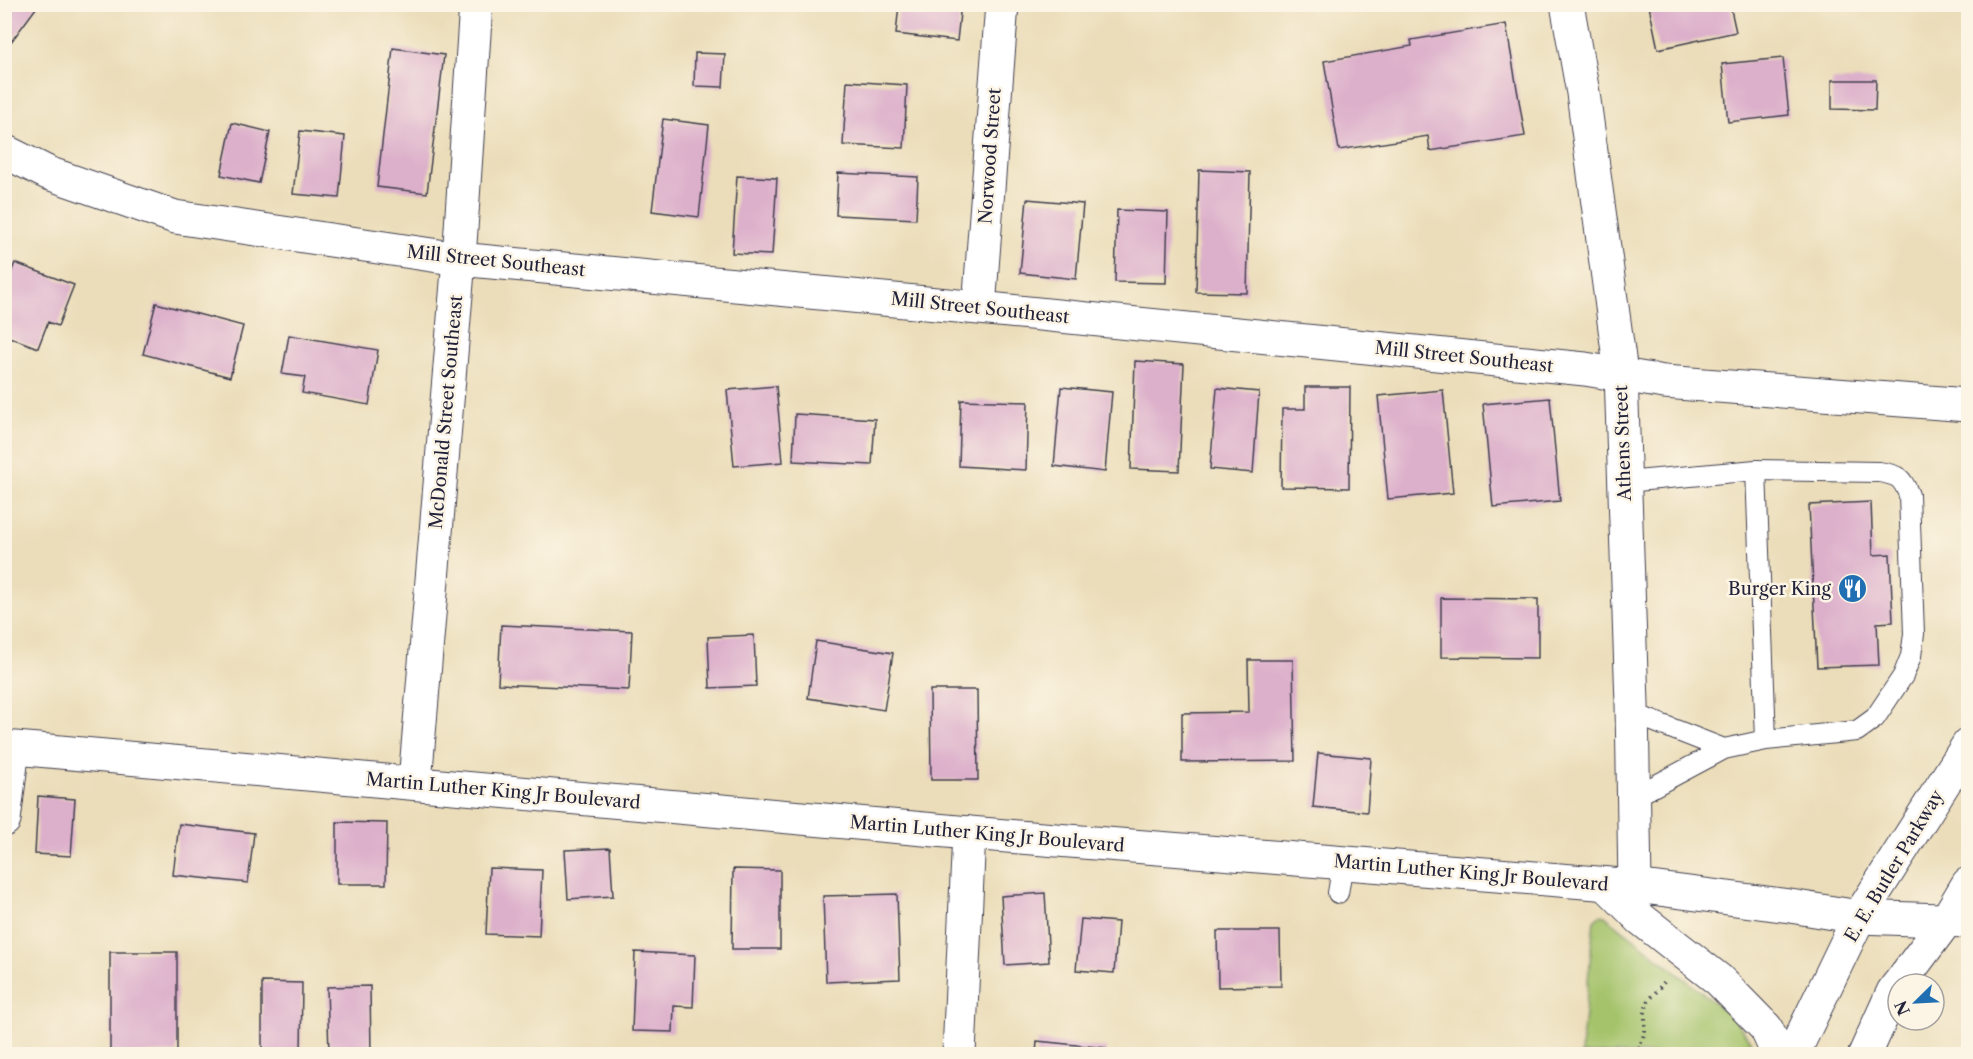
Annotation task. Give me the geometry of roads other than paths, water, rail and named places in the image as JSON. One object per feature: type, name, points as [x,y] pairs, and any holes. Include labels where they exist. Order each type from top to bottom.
[{"type":"main road","name":"McDonald Street Southeast","points":[[414,783],[459,259],[476,4]]},
{"type":"main road","name":"Norwood Street","points":[[979,308],[1002,4]]},
{"type":"main road","name":"Athens Street","points":[[1567,4],[1583,93],[1621,373],[1634,797],[1621,885]]},
{"type":"main road","name":"Mill Street Southeast","points":[[4,152],[48,173],[175,217],[459,259],[979,308],[1621,373],[1664,382],[1968,405]]},
{"type":"main road","name":"E. E. Butler Parkway","points":[[1793,1054],[1859,917],[1968,745]]},
{"type":"main road","name":"Martin Luther King Jr Boulevard","points":[[9,748],[969,833],[1341,878],[1621,885],[1859,917],[1957,921]]},
{"type":"main road","points":[[4,820],[9,748]]},
{"type":"main road","points":[[959,1054],[969,833]]},
{"type":"main road","points":[[1910,972],[1957,921],[1968,884]]},
{"type":"main road","points":[[1621,885],[1641,919],[1719,980],[1766,1028],[1778,1054]]},
{"type":"main road","points":[[1865,1054],[1886,1008]]},
{"type":"lane","points":[[1756,470],[1766,740]]},
{"type":"lane","points":[[1624,482],[1756,470],[1879,471],[1896,474],[1909,495],[1914,594],[1914,634],[1911,656],[1903,676],[1875,718],[1857,732],[1766,740],[1724,749],[1634,797]]},
{"type":"lane","points":[[1632,713],[1724,749]]},
{"type":"place","name":"Burger King","points":[[1852,589]]}]
